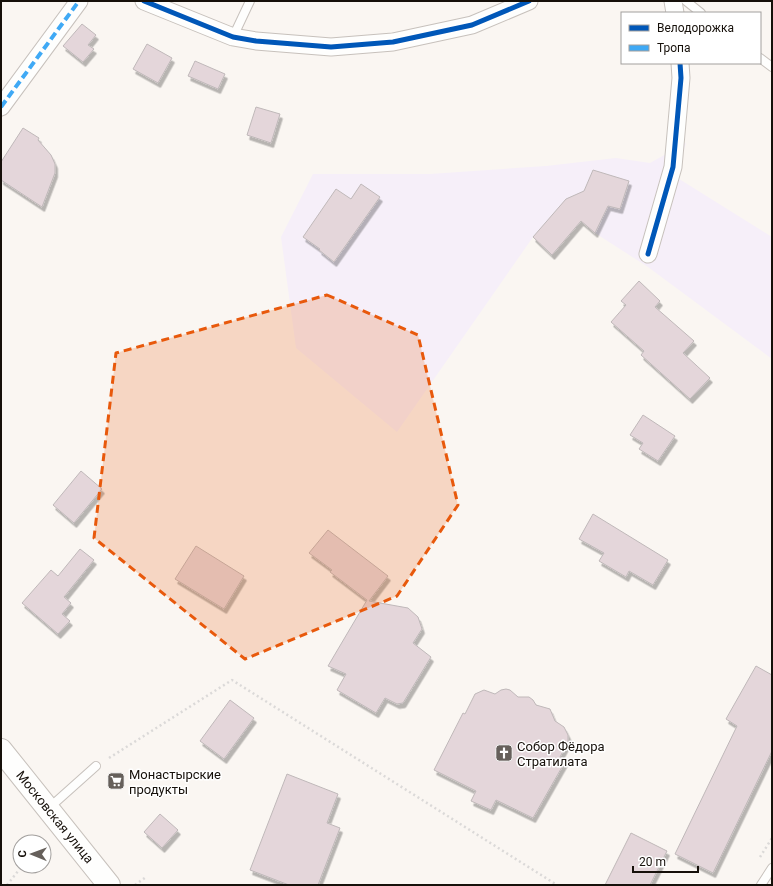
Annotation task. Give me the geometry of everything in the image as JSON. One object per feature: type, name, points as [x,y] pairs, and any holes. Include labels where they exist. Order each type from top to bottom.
[{"type":"main road","name":"Московская улица","points":[[1,750],[109,885]]},
{"type":"street","points":[[1,107],[79,1]]},
{"type":"street","points":[[144,1],[232,37],[256,41],[331,47],[393,42],[472,25],[529,1]]},
{"type":"street","points":[[673,1],[674,12]]},
{"type":"street","points":[[648,254],[673,167],[681,78],[680,64]]},
{"type":"lane","points":[[232,37],[250,1]]},
{"type":"lane","points":[[686,1],[700,12]]},
{"type":"lane","points":[[761,59],[772,67]]},
{"type":"lane","points":[[48,808],[96,766]]},
{"type":"lane","points":[[761,885],[772,868]]},
{"type":"path","points":[[96,766],[232,680],[557,885]]},
{"type":"path","points":[[7,885],[16,874]]},
{"type":"path","points":[[134,885],[146,877]]},
{"type":"highlighted area","points":[[327,295],[418,335],[458,505],[397,596],[245,659],[94,538],[116,353]]},
{"type":"shaded area","points":[[686,143],[676,177],[772,237],[772,359],[648,267],[595,233],[608,206],[620,209],[629,182],[593,170],[584,191],[566,199],[533,237],[397,432],[296,348],[281,237],[313,174],[430,174],[546,166],[616,158],[650,163]]},
{"type":"building","points":[[82,24],[96,35],[88,45],[94,49],[83,62],[63,46]]},
{"type":"building","points":[[147,44],[172,58],[158,83],[133,69]]},
{"type":"building","points":[[195,61],[225,74],[218,89],[188,76]]},
{"type":"building","points":[[256,107],[280,114],[271,143],[247,135]]},
{"type":"building","points":[[23,128],[39,138],[38,140],[51,155],[55,164],[55,173],[42,207],[1,180],[1,162]]},
{"type":"building","points":[[593,170],[629,181],[620,209],[608,206],[595,233],[581,221],[552,255],[533,237],[566,199],[584,191]]},
{"type":"building","points":[[361,184],[380,197],[334,262],[319,250],[320,249],[303,237],[336,189],[351,199]]},
{"type":"building","points":[[639,281],[660,301],[655,307],[694,341],[683,353],[710,378],[690,399],[641,355],[644,351],[611,322],[626,305],[621,301]]},
{"type":"building","points":[[643,415],[675,436],[658,461],[639,449],[643,443],[630,435]]},
{"type":"building","points":[[81,471],[102,489],[74,523],[53,505]]},
{"type":"building","points":[[593,514],[668,560],[653,585],[629,571],[626,577],[599,561],[604,553],[579,539]]},
{"type":"building","points":[[328,530],[388,576],[369,601],[408,608],[418,617],[422,629],[413,643],[431,657],[403,703],[397,704],[385,698],[376,713],[337,690],[346,674],[328,666],[367,600],[330,572],[332,570],[309,553]]},
{"type":"building","points":[[196,546],[244,576],[224,609],[175,579]]},
{"type":"building","points":[[80,549],[94,560],[64,597],[71,603],[62,614],[70,621],[58,634],[22,603],[51,570],[58,576]]},
{"type":"building","points":[[756,666],[772,675],[772,751],[713,873],[675,854],[737,726],[726,719]]},
{"type":"building","name":"Собор Фёдора Стратилата","points":[[506,689],[510,690],[518,697],[529,697],[536,705],[550,709],[555,721],[564,727],[568,735],[568,742],[560,757],[566,760],[533,818],[496,800],[491,810],[471,801],[476,791],[434,770],[463,713],[465,714],[475,694],[484,690],[495,694]]},
{"type":"building","points":[[230,700],[254,718],[224,759],[200,741]]},
{"type":"building","points":[[287,774],[338,794],[327,823],[340,828],[318,885],[289,885],[250,870]]},
{"type":"building","points":[[160,814],[178,830],[162,848],[144,832]]},
{"type":"building","points":[[631,833],[667,851],[650,885],[605,885]]},
{"type":"marked path","points":[[1,107],[79,1]]},
{"type":"cycle path","points":[[144,1],[233,37],[256,41],[331,47],[393,42],[472,25],[529,1]]},
{"type":"cycle path","points":[[648,254],[673,167],[681,78],[680,64]]},
{"type":"place","name":"Собор Фёдора Стратилата","points":[[504,753]]},
{"type":"place","name":"Монастырские продукты","points":[[116,781]]}]
